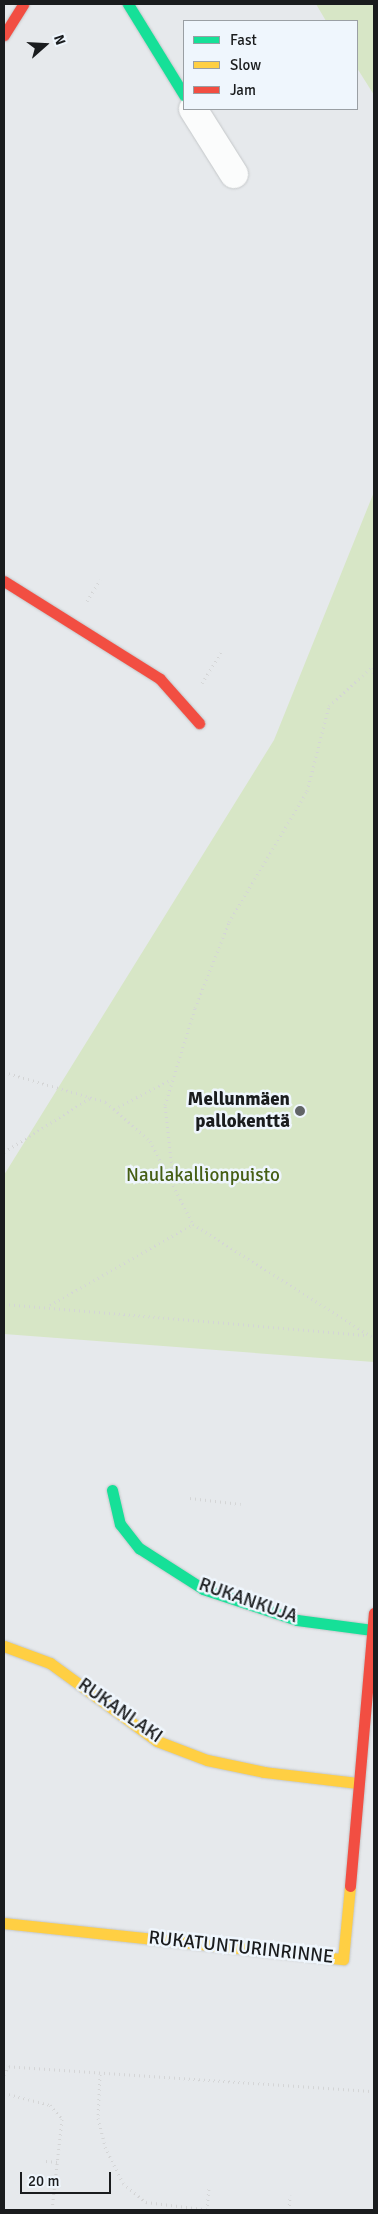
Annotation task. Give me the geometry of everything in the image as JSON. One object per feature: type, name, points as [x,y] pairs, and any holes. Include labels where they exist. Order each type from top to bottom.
[{"type":"street","points":[[4,35],[24,4]]},
{"type":"street","points":[[128,4],[183,93]]},
{"type":"street","points":[[193,110],[234,174]]},
{"type":"street","points":[[4,581],[160,679],[199,722]]},
{"type":"street","name":"RUKANKUJA","points":[[112,1490],[120,1524],[139,1548],[202,1589],[297,1620],[372,1630]]},
{"type":"street","name":"RUKATUNTURINRINNE","points":[[4,1923],[343,1959],[374,1613]]},
{"type":"street","name":"RUKANLAKI","points":[[4,1646],[50,1663],[157,1741],[207,1760],[264,1772],[358,1783]]},
{"type":"path","points":[[373,666],[374,676]]},
{"type":"path","points":[[173,1177],[166,1105],[172,1079],[230,922],[307,791],[329,706],[373,666]]},
{"type":"path","points":[[4,1072],[90,1098],[114,1109],[150,1141],[173,1177],[193,1224],[366,1335],[374,1338]]},
{"type":"path","points":[[114,1109],[172,1079]]},
{"type":"path","points":[[4,1152],[90,1098]]},
{"type":"path","points":[[50,1306],[193,1224]]},
{"type":"path","points":[[4,1304],[50,1306],[366,1335]]},
{"type":"path","points":[[190,1498],[241,1504]]},
{"type":"path","points":[[4,2075],[6,2066],[100,2074],[374,2090]]},
{"type":"path","points":[[100,2074],[98,2118],[105,2147],[124,2183],[146,2202],[164,2208],[211,2210]]},
{"type":"path","points":[[4,2093],[57,2111],[62,2126],[52,2210]]},
{"type":"path","points":[[46,2161],[58,2162]]},
{"type":"path","points":[[207,2210],[209,2187]]},
{"type":"path","points":[[289,2210],[290,2195]]},
{"type":"green space","points":[[316,4],[374,4],[374,95],[358,70],[358,20],[325,20]]},
{"type":"green space","name":"Naulakallionpuisto","points":[[374,492],[374,1362],[4,1334],[4,1175],[274,740]]},
{"type":"traffic: fast","points":[[128,4],[183,93]]},
{"type":"traffic: fast","points":[[112,1490],[120,1524],[139,1548],[203,1589],[297,1620],[372,1630]]},
{"type":"traffic: slow","points":[[4,1646],[50,1663],[157,1741],[207,1760],[264,1772],[358,1783]]},
{"type":"traffic: slow","points":[[4,1923],[343,1959],[350,1886]]},
{"type":"traffic: jam","points":[[4,35],[23,4]]},
{"type":"traffic: jam","points":[[4,581],[160,679],[199,723]]},
{"type":"traffic: jam","points":[[350,1886],[374,1613]]},
{"type":"place","name":"Mellunmäen pallokenttä","points":[[300,1111]]}]
